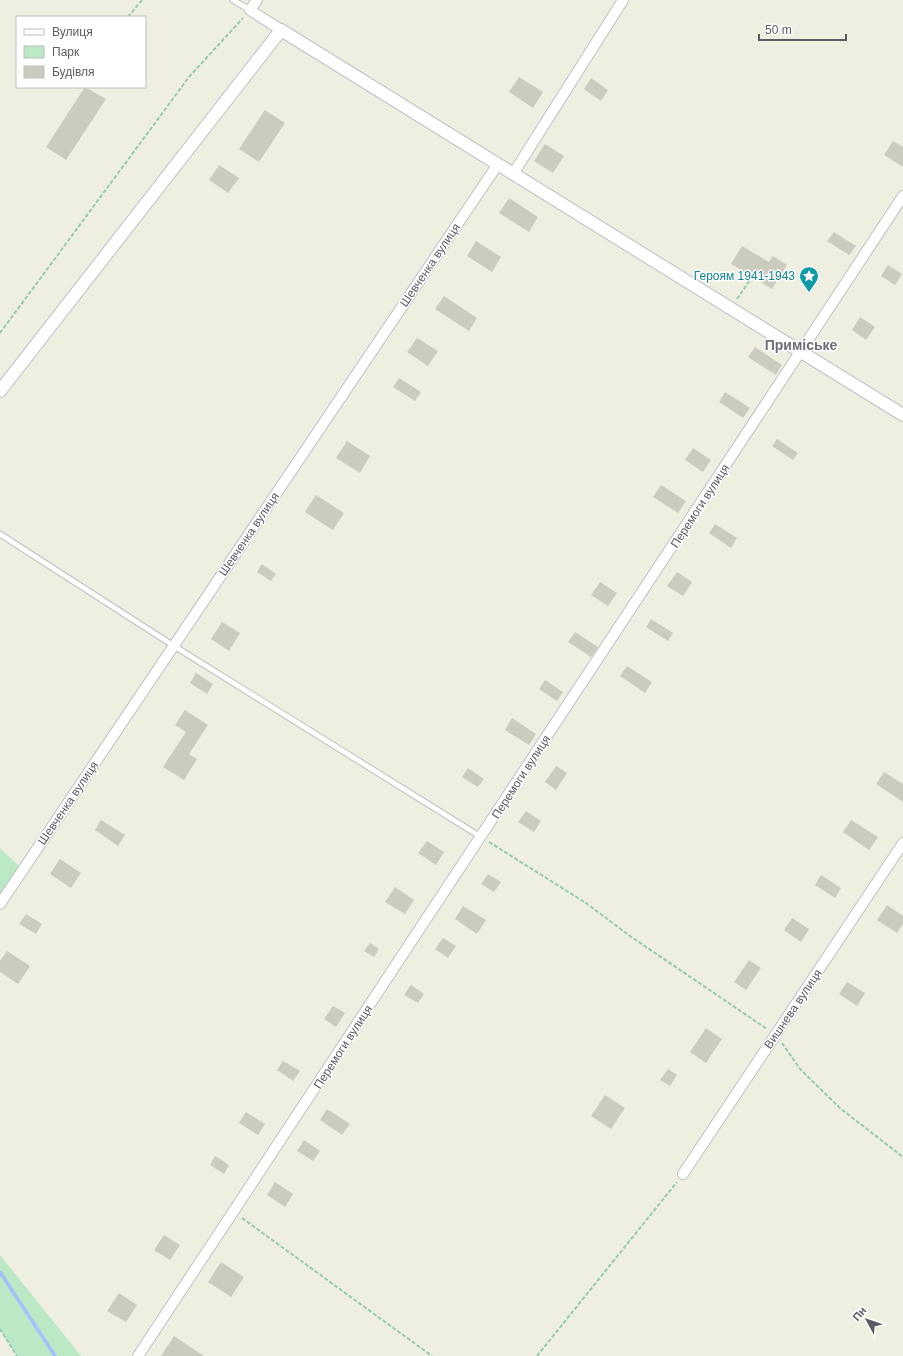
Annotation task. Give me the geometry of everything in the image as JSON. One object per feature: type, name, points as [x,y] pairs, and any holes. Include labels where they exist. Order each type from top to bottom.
[{"type":"street","points":[[257,0],[250,10],[281,30],[903,415]]},
{"type":"street","points":[[514,174],[623,0]]},
{"type":"street","points":[[0,391],[281,30]]},
{"type":"street","name":"Шевченка вулиця","points":[[0,904],[498,164]]},
{"type":"street","name":"Перемоги вулиця","points":[[138,1356],[802,352],[903,196]]},
{"type":"street","name":"Вишнева вулиця","points":[[683,1174],[903,844]]},
{"type":"lane","points":[[233,0],[250,10]]},
{"type":"lane","points":[[0,534],[174,646],[481,837]]},
{"type":"path","points":[[129,16],[142,0]]},
{"type":"path","points":[[0,333],[189,77],[250,10]]},
{"type":"path","points":[[732,309],[752,277]]},
{"type":"path","points":[[481,837],[586,903],[630,936],[776,1035],[800,1069],[836,1104],[903,1157]]},
{"type":"path","points":[[537,1356],[683,1174]]},
{"type":"path","points":[[234,1212],[432,1356]]},
{"type":"path","points":[[0,1329],[17,1356]]},
{"type":"green space","points":[[0,848],[23,870],[0,904]]},
{"type":"green space","points":[[0,1255],[81,1356],[17,1356],[0,1329]]},
{"type":"building","points":[[519,77],[543,92],[533,108],[509,92]]},
{"type":"building","points":[[591,78],[608,90],[601,101],[584,89]]},
{"type":"building","points":[[84,88],[106,99],[66,160],[46,147]]},
{"type":"building","points":[[265,110],[285,123],[259,162],[239,149]]},
{"type":"building","points":[[893,141],[903,147],[903,167],[884,155]]},
{"type":"building","points":[[545,144],[564,156],[553,173],[534,161]]},
{"type":"building","points":[[219,165],[239,178],[228,193],[209,180]]},
{"type":"building","points":[[509,198],[538,217],[529,232],[499,213]]},
{"type":"building","points":[[834,232],[856,246],[849,255],[827,241]]},
{"type":"building","points":[[476,241],[501,257],[492,272],[467,256]]},
{"type":"building","points":[[742,246],[769,262],[773,256],[787,265],[772,289],[731,264]]},
{"type":"building","points":[[888,265],[902,274],[895,285],[881,276]]},
{"type":"building","points":[[444,296],[477,318],[469,331],[435,309]]},
{"type":"building","points":[[860,317],[875,327],[866,340],[852,330]]},
{"type":"building","points":[[417,338],[438,351],[428,366],[407,352]]},
{"type":"building","points":[[755,347],[782,365],[776,375],[748,357]]},
{"type":"building","points":[[399,378],[421,392],[415,401],[393,387]]},
{"type":"building","points":[[725,392],[750,408],[743,418],[719,402]]},
{"type":"building","points":[[777,439],[798,453],[793,460],[772,446]]},
{"type":"building","points":[[347,441],[370,456],[360,473],[336,458]]},
{"type":"building","points":[[693,448],[711,460],[703,472],[685,460]]},
{"type":"building","points":[[661,485],[686,501],[678,513],[653,497]]},
{"type":"building","points":[[316,495],[344,513],[333,530],[305,512]]},
{"type":"building","points":[[715,524],[737,538],[731,548],[709,533]]},
{"type":"building","points":[[262,564],[276,574],[271,581],[257,572]]},
{"type":"building","points":[[677,572],[692,582],[683,596],[667,586]]},
{"type":"building","points":[[600,582],[617,593],[608,606],[591,595]]},
{"type":"building","points":[[651,619],[673,633],[668,641],[646,627]]},
{"type":"building","points":[[222,622],[240,633],[229,651],[211,639]]},
{"type":"building","points":[[575,632],[598,647],[591,657],[568,642]]},
{"type":"building","points":[[627,666],[652,682],[645,693],[620,676]]},
{"type":"building","points":[[196,673],[213,684],[207,694],[190,683]]},
{"type":"building","points":[[545,680],[563,692],[557,701],[539,689]]},
{"type":"building","points":[[185,710],[208,725],[189,754],[197,759],[184,780],[163,767],[186,732],[175,725]]},
{"type":"building","points":[[512,718],[536,734],[529,745],[505,730]]},
{"type":"building","points":[[556,766],[567,773],[556,790],[545,782]]},
{"type":"building","points":[[468,768],[484,779],[478,787],[462,777]]},
{"type":"building","points":[[884,772],[903,784],[903,802],[876,784]]},
{"type":"building","points":[[526,811],[541,821],[534,832],[518,822]]},
{"type":"building","points":[[101,820],[125,835],[118,846],[95,830]]},
{"type":"building","points":[[851,820],[878,837],[869,850],[843,832]]},
{"type":"building","points":[[427,841],[444,852],[436,865],[418,853]]},
{"type":"building","points":[[60,859],[81,873],[71,888],[50,874]]},
{"type":"building","points":[[488,874],[501,882],[494,892],[481,884]]},
{"type":"building","points":[[821,875],[841,888],[835,898],[815,885]]},
{"type":"building","points":[[395,887],[414,900],[405,914],[385,902]]},
{"type":"building","points":[[887,905],[903,916],[903,924],[897,933],[877,920]]},
{"type":"building","points":[[463,906],[486,920],[477,934],[455,919]]},
{"type":"building","points":[[26,914],[42,924],[36,934],[19,924]]},
{"type":"building","points":[[792,918],[809,929],[801,942],[784,930]]},
{"type":"building","points":[[443,938],[456,946],[448,958],[435,949]]},
{"type":"building","points":[[370,943],[379,949],[374,957],[364,951]]},
{"type":"building","points":[[7,951],[30,966],[18,984],[0,972],[0,961]]},
{"type":"building","points":[[749,960],[761,968],[746,990],[734,982]]},
{"type":"building","points":[[847,982],[865,993],[857,1006],[839,994]]},
{"type":"building","points":[[411,985],[424,994],[418,1003],[404,995]]},
{"type":"building","points":[[333,1006],[345,1013],[336,1027],[324,1019]]},
{"type":"building","points":[[706,1028],[722,1039],[706,1063],[690,1052]]},
{"type":"building","points":[[283,1061],[300,1071],[293,1081],[277,1070]]},
{"type":"building","points":[[668,1069],[677,1075],[670,1086],[660,1080]]},
{"type":"building","points":[[605,1095],[625,1108],[611,1129],[591,1116]]},
{"type":"building","points":[[327,1109],[350,1124],[342,1135],[320,1120]]},
{"type":"building","points":[[246,1112],[265,1124],[258,1135],[239,1123]]},
{"type":"building","points":[[304,1140],[320,1151],[313,1161],[297,1151]]},
{"type":"building","points":[[215,1156],[229,1165],[224,1174],[210,1165]]},
{"type":"building","points":[[275,1182],[293,1194],[285,1207],[267,1195]]},
{"type":"building","points":[[164,1235],[180,1245],[170,1260],[154,1250]]},
{"type":"building","points":[[221,1262],[244,1277],[231,1297],[208,1282]]},
{"type":"building","points":[[119,1293],[137,1305],[126,1322],[107,1311]]},
{"type":"building","points":[[174,1336],[204,1356],[161,1356]]},
{"type":"waterway","points":[[0,1272],[55,1356]]},
{"type":"place","name":"Героям 1941-1943","points":[[809,293]]},
{"type":"district","name":"Приміське","points":[[801,345]]}]
